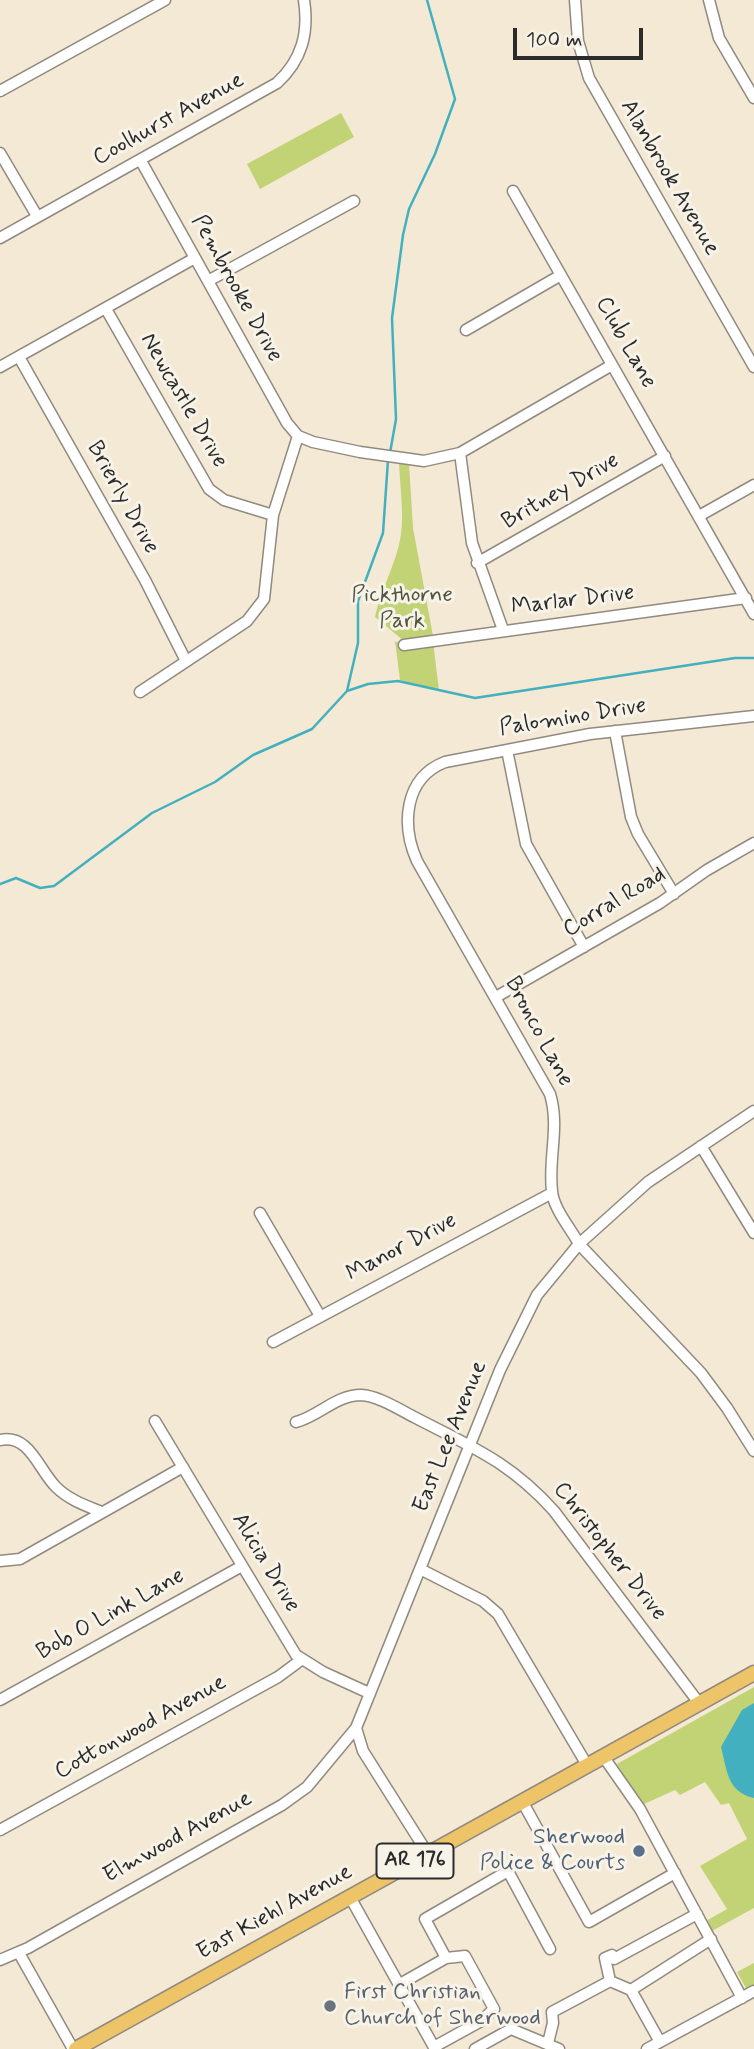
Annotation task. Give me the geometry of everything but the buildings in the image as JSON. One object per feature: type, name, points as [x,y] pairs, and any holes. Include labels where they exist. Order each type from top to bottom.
[{"type":"main road","name":"East Kiehl Avenue","points":[[79,2048],[754,1673]]},
{"type":"street","points":[[0,91],[165,0]]},
{"type":"street","name":"Coolhurst Avenue","points":[[0,237],[266,90],[286,74],[304,40],[307,18],[304,0]]},
{"type":"street","name":"Alanbrook Avenue","points":[[575,0],[578,41],[589,78],[754,367]]},
{"type":"street","points":[[709,0],[719,38],[754,97]]},
{"type":"street","points":[[0,153],[37,216]]},
{"type":"street","name":"Pembrooke Drive","points":[[141,161],[287,424],[298,436]]},
{"type":"street","name":"Club Lane","points":[[513,191],[754,614]]},
{"type":"street","points":[[208,281],[354,201]]},
{"type":"street","points":[[0,367],[195,258]]},
{"type":"street","points":[[466,330],[561,275]]},
{"type":"street","name":"Newcastle Drive","points":[[106,309],[209,489],[224,500],[273,515]]},
{"type":"street","name":"Brierly Drive","points":[[19,357],[145,580],[186,661]]},
{"type":"street","points":[[140,692],[247,621],[262,605],[273,515],[298,436],[329,446],[424,461],[460,453],[612,365]]},
{"type":"street","points":[[460,453],[472,543],[503,630]]},
{"type":"street","name":"Britney Drive","points":[[477,563],[665,456]]},
{"type":"street","points":[[699,516],[754,485]]},
{"type":"street","name":"Marlar Drive","points":[[404,645],[746,598]]},
{"type":"street","name":"Palomino Drive","points":[[413,791],[420,779],[434,766],[462,757],[615,731],[754,716]]},
{"type":"street","points":[[615,731],[631,817],[643,845],[674,894]]},
{"type":"street","points":[[507,750],[526,844],[584,947]]},
{"type":"street","name":"Bronco Lane","points":[[413,791],[408,824],[414,853],[546,1086],[554,1107],[552,1193],[579,1244],[708,1382],[754,1451]]},
{"type":"street","name":"Corral Road","points":[[496,997],[674,894],[754,843]]},
{"type":"street","name":"East Lee Avenue","points":[[356,1728],[470,1443],[525,1315],[555,1271],[579,1244],[648,1182],[754,1111]]},
{"type":"street","points":[[701,1146],[754,1233]]},
{"type":"street","name":"Manor Drive","points":[[273,1342],[552,1193]]},
{"type":"street","points":[[260,1213],[320,1316]]},
{"type":"street","name":"Christopher Drive","points":[[296,1422],[308,1419],[338,1400],[367,1396],[470,1443],[513,1472],[545,1502],[699,1703]]},
{"type":"street","name":"Alicia Drive","points":[[155,1421],[301,1660]]},
{"type":"street","points":[[0,1440],[11,1439],[25,1445],[56,1487],[99,1511]]},
{"type":"street","points":[[0,1561],[20,1559],[99,1511],[183,1467]]},
{"type":"street","name":"Bob O Link Lane","points":[[0,1700],[242,1566]]},
{"type":"street","points":[[420,1569],[483,1601],[498,1614],[587,1765]]},
{"type":"street","points":[[301,1660],[369,1693]]},
{"type":"street","name":"Cottonwood Avenue","points":[[0,1830],[278,1677],[301,1660]]},
{"type":"street","points":[[356,1728],[363,1751],[428,1854]]},
{"type":"street","name":"Elmwood Avenue","points":[[0,1961],[19,1953],[289,1801],[307,1787],[356,1728]]},
{"type":"street","points":[[603,1756],[640,1809],[742,1998]]},
{"type":"street","points":[[522,1801],[589,1922],[675,1872]]},
{"type":"street","points":[[446,1958],[425,1919],[508,1871],[550,1949]]},
{"type":"street","points":[[350,1897],[435,2048],[481,2021],[494,2010],[465,1956],[446,1958],[400,1984]]},
{"type":"street","points":[[610,1981],[605,1958],[612,1955],[614,1959],[697,1914]]},
{"type":"street","points":[[631,1990],[711,1939]]},
{"type":"street","points":[[19,1953],[79,2048]]},
{"type":"street","points":[[610,1981],[631,1990],[660,2042]]},
{"type":"street","points":[[548,2043],[554,2023],[552,2012],[610,1981]]},
{"type":"street","points":[[648,2049],[754,1991]]},
{"type":"street","points":[[475,2049],[511,2029],[559,2049]]},
{"type":"green space","points":[[341,113],[354,137],[260,189],[247,164]]},
{"type":"green space","name":"Pickthorne Park","points":[[399,463],[409,464],[413,528],[433,636],[404,641],[375,617],[401,534]]},
{"type":"green space","points":[[395,641],[406,647],[433,642],[439,690],[400,680]]},
{"type":"green space","points":[[754,1687],[754,1908],[712,1931],[706,1921],[727,1909],[700,1866],[747,1839],[729,1803],[721,1805],[705,1782],[680,1795],[675,1790],[642,1805],[617,1764]]},
{"type":"green space","points":[[754,1963],[754,1985],[747,1990],[737,1972]]},
{"type":"water","points":[[754,1703],[754,1798],[738,1791],[733,1785],[721,1747],[742,1710]]},
{"type":"waterway","points":[[390,453],[396,419],[392,318],[403,235],[409,209],[435,154],[455,99],[427,0]]},
{"type":"waterway","points":[[0,884],[16,878],[40,888],[54,886],[152,813],[215,782],[253,755],[312,729],[347,691],[358,643],[358,601],[383,533],[388,460]]},
{"type":"waterway","points":[[347,691],[368,684],[398,681],[475,698],[735,658],[754,658]]},
{"type":"place","name":"Sherwood Police & Courts","points":[[639,1851]]},
{"type":"place","name":"First Christian Church of Sherwood","points":[[330,2006]]}]
